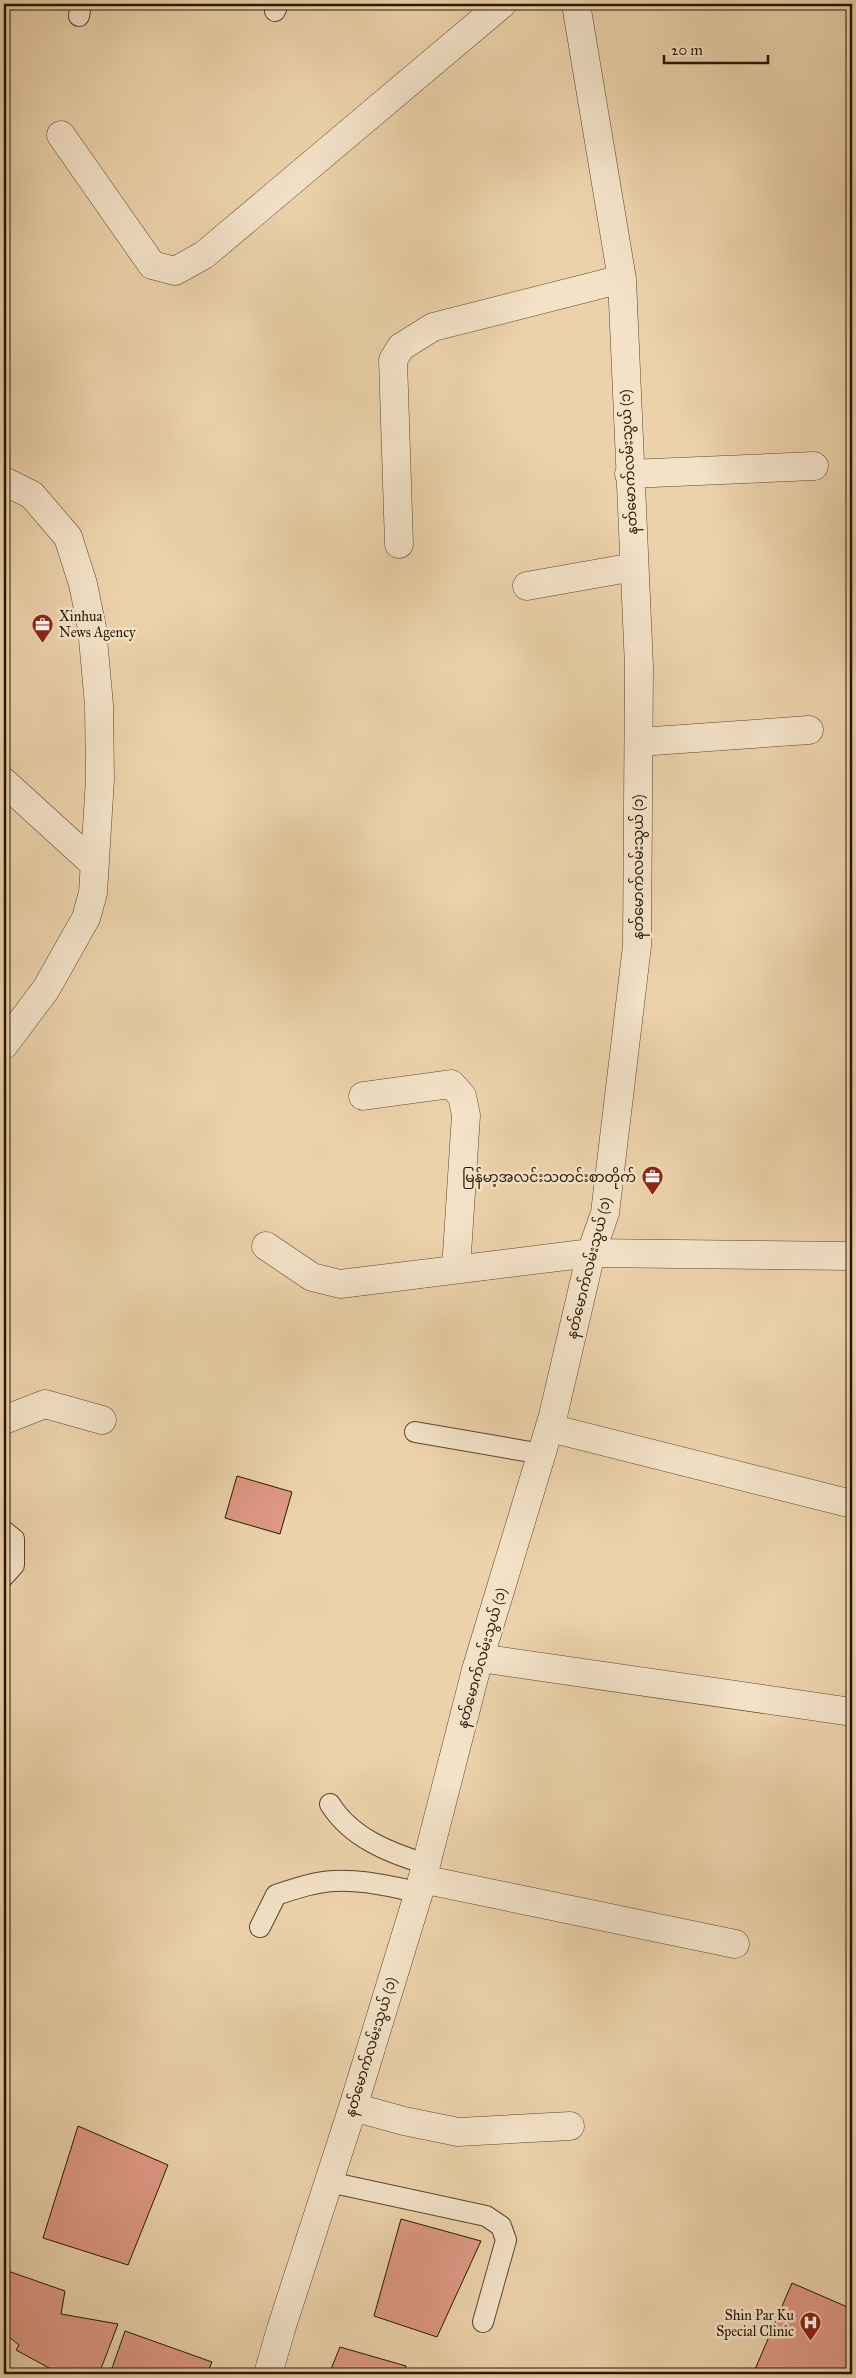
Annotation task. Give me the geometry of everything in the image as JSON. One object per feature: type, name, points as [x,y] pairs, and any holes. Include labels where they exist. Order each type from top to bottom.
[{"type":"street","points":[[61,135],[152,265],[175,271],[204,255],[502,4]]},
{"type":"street","name":"နတ်မောက်လမ်းသွယ် (၁)","points":[[268,2374],[423,1878],[480,1658],[546,1441],[591,1252],[605,1213],[637,946],[639,667],[629,474],[622,279],[576,4]]},
{"type":"street","points":[[398,544],[393,360],[401,347],[433,327],[622,279]]},
{"type":"street","points":[[629,474],[814,466]]},
{"type":"street","points":[[4,481],[32,495],[68,537],[83,584],[92,628],[99,706],[100,779],[92,893],[86,918],[46,989],[4,1045]]},
{"type":"street","points":[[528,586],[634,567]]},
{"type":"street","points":[[638,742],[809,730]]},
{"type":"street","points":[[4,782],[93,863]]},
{"type":"street","points":[[362,1096],[451,1084],[462,1096],[466,1115],[456,1269]]},
{"type":"street","points":[[266,1246],[312,1277],[340,1284],[591,1252],[852,1256]]},
{"type":"street","points":[[4,1420],[45,1404],[102,1420]]},
{"type":"street","points":[[546,1441],[852,1504]]},
{"type":"street","points":[[480,1658],[852,1712]]},
{"type":"street","points":[[423,1878],[735,1944]]},
{"type":"street","points":[[353,2107],[404,2122],[458,2132],[570,2126]]},
{"type":"lane","points":[[415,1432],[546,1441]]},
{"type":"lane","points":[[4,1531],[14,1540],[14,1565],[4,1576]]},
{"type":"lane","points":[[330,1804],[340,1819],[365,1839],[398,1856],[423,1878]]},
{"type":"lane","points":[[260,1927],[276,1895],[302,1887],[333,1881],[360,1882],[423,1878]]},
{"type":"lane","points":[[329,2182],[486,2216],[501,2226],[506,2240],[483,2322]]},
{"type":"building","points":[[237,1476],[292,1492],[280,1534],[225,1518]]},
{"type":"building","points":[[78,2126],[168,2165],[128,2265],[43,2238]]},
{"type":"building","points":[[401,2219],[481,2241],[437,2337],[374,2316]]},
{"type":"building","points":[[5,2270],[65,2291],[61,2314],[118,2324],[99,2374],[60,2374],[16,2350],[19,2345],[4,2333]]},
{"type":"building","name":"Shin Par Ku Special Clinic","points":[[792,2283],[852,2309],[852,2374],[753,2374]]},
{"type":"building","points":[[125,2331],[212,2362],[207,2374],[110,2374]]},
{"type":"building","points":[[340,2347],[406,2366],[403,2374],[329,2374]]},
{"type":"place","name":"Xinhua News Agency","points":[[43,643]]},
{"type":"place","name":"မြန်မာ့အလင်းသတင်းစာတိုက်","points":[[652,1196]]},
{"type":"place","name":"Shin Par Ku Special Clinic","points":[[810,2342]]}]
